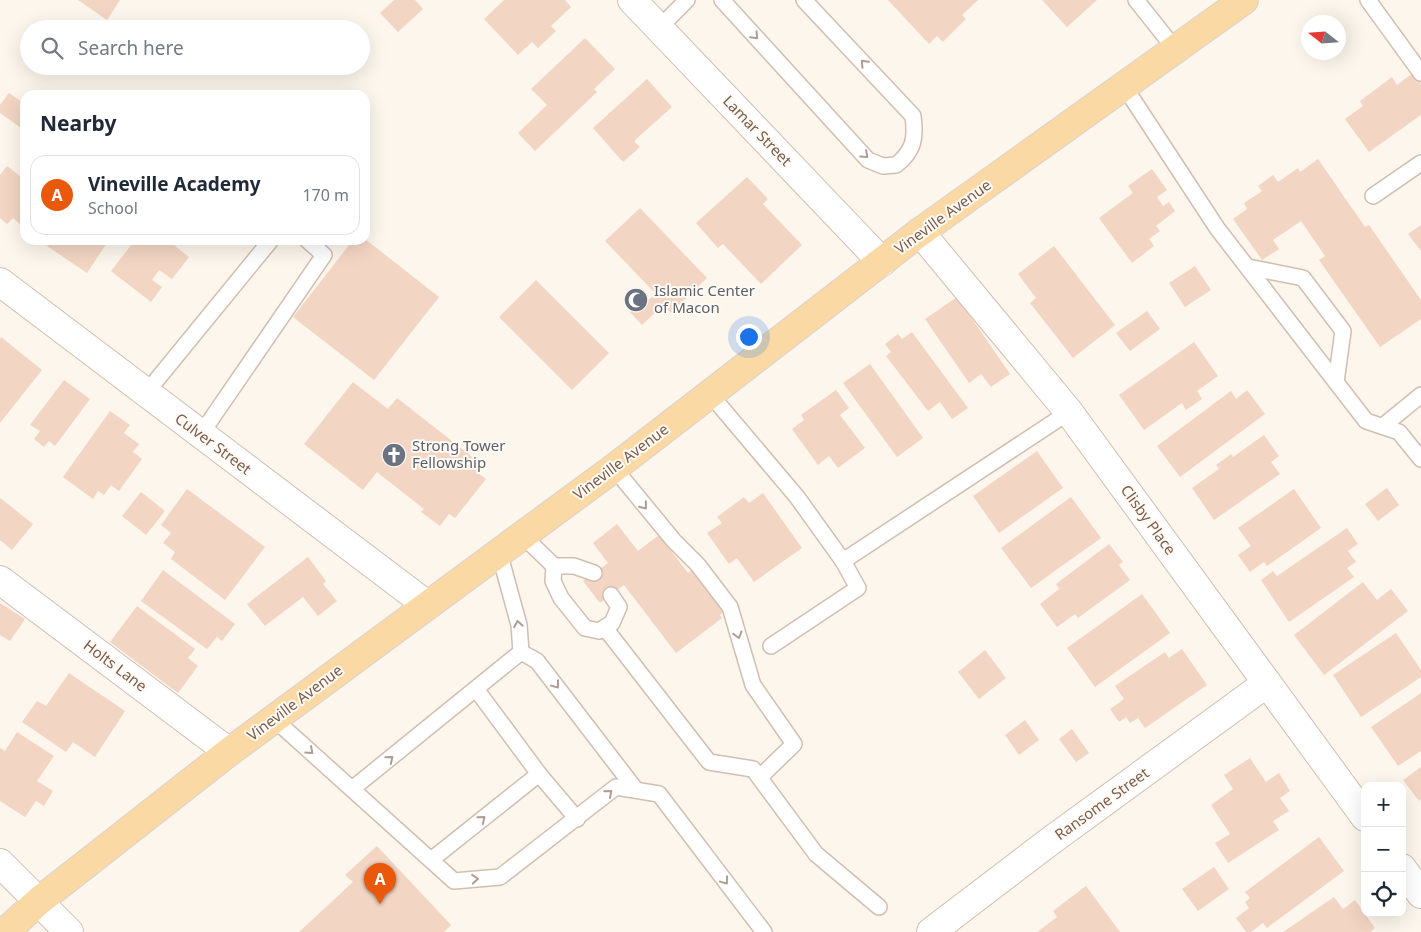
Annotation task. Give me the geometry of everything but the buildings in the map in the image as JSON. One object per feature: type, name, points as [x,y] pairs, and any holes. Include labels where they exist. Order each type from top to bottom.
[{"type":"main road","name":"Vineville Avenue","points":[[4,932],[39,901],[230,752],[614,468],[920,232],[1244,0]]},
{"type":"street","name":"Lamar Street","points":[[632,0],[882,262]]},
{"type":"street","name":"Clisby Place","points":[[920,232],[1069,412],[1361,812]]},
{"type":"street","name":"Culver Street","points":[[0,282],[427,605]]},
{"type":"street","name":"Holts Lane","points":[[0,580],[230,752]]},
{"type":"street","name":"Ransome Street","points":[[937,930],[1267,684]]},
{"type":"street","points":[[0,863],[69,932]]},
{"type":"street","points":[[1405,872],[1421,894]]},
{"type":"lane","points":[[659,28],[687,0]]},
{"type":"lane","points":[[722,0],[868,160],[883,166],[896,165],[912,148],[915,133],[913,116],[804,0]]},
{"type":"lane","points":[[1136,0],[1175,49]]},
{"type":"lane","points":[[1368,0],[1421,73]]},
{"type":"lane","points":[[1124,86],[1217,228],[1366,421],[1400,432],[1421,459]]},
{"type":"lane","points":[[1373,196],[1421,163]]},
{"type":"lane","points":[[146,393],[267,245]]},
{"type":"lane","points":[[200,434],[324,255],[313,245]]},
{"type":"lane","points":[[1248,267],[1303,278],[1343,331],[1336,382]]},
{"type":"lane","points":[[710,394],[797,497],[843,561],[858,588],[771,646]]},
{"type":"lane","points":[[1384,426],[1421,395]]},
{"type":"lane","points":[[843,561],[1069,412]]},
{"type":"lane","points":[[614,468],[674,541],[698,565],[730,608],[753,685],[794,744],[760,777]]},
{"type":"lane","points":[[522,535],[554,566],[574,566],[594,573]]},
{"type":"lane","points":[[499,552],[520,625],[521,652]]},
{"type":"lane","points":[[554,566],[553,581],[561,598],[585,628],[599,631],[612,623],[619,607],[611,595]]},
{"type":"lane","points":[[605,628],[708,762],[753,769],[816,854],[879,907]]},
{"type":"lane","points":[[352,789],[521,652]]},
{"type":"lane","points":[[521,652],[538,661],[636,790]]},
{"type":"lane","points":[[476,689],[539,774],[577,819]]},
{"type":"lane","points":[[274,719],[454,881],[500,877],[616,787],[659,794],[764,932]]},
{"type":"lane","points":[[431,860],[539,774]]},
{"type":"place","name":"Islamic Center of Macon","points":[[636,300]]},
{"type":"place","name":"Strong Tower Fellowship","points":[[394,455]]},
{"type":"place","name":"Vineville Academy","points":[[380,904]]}]
